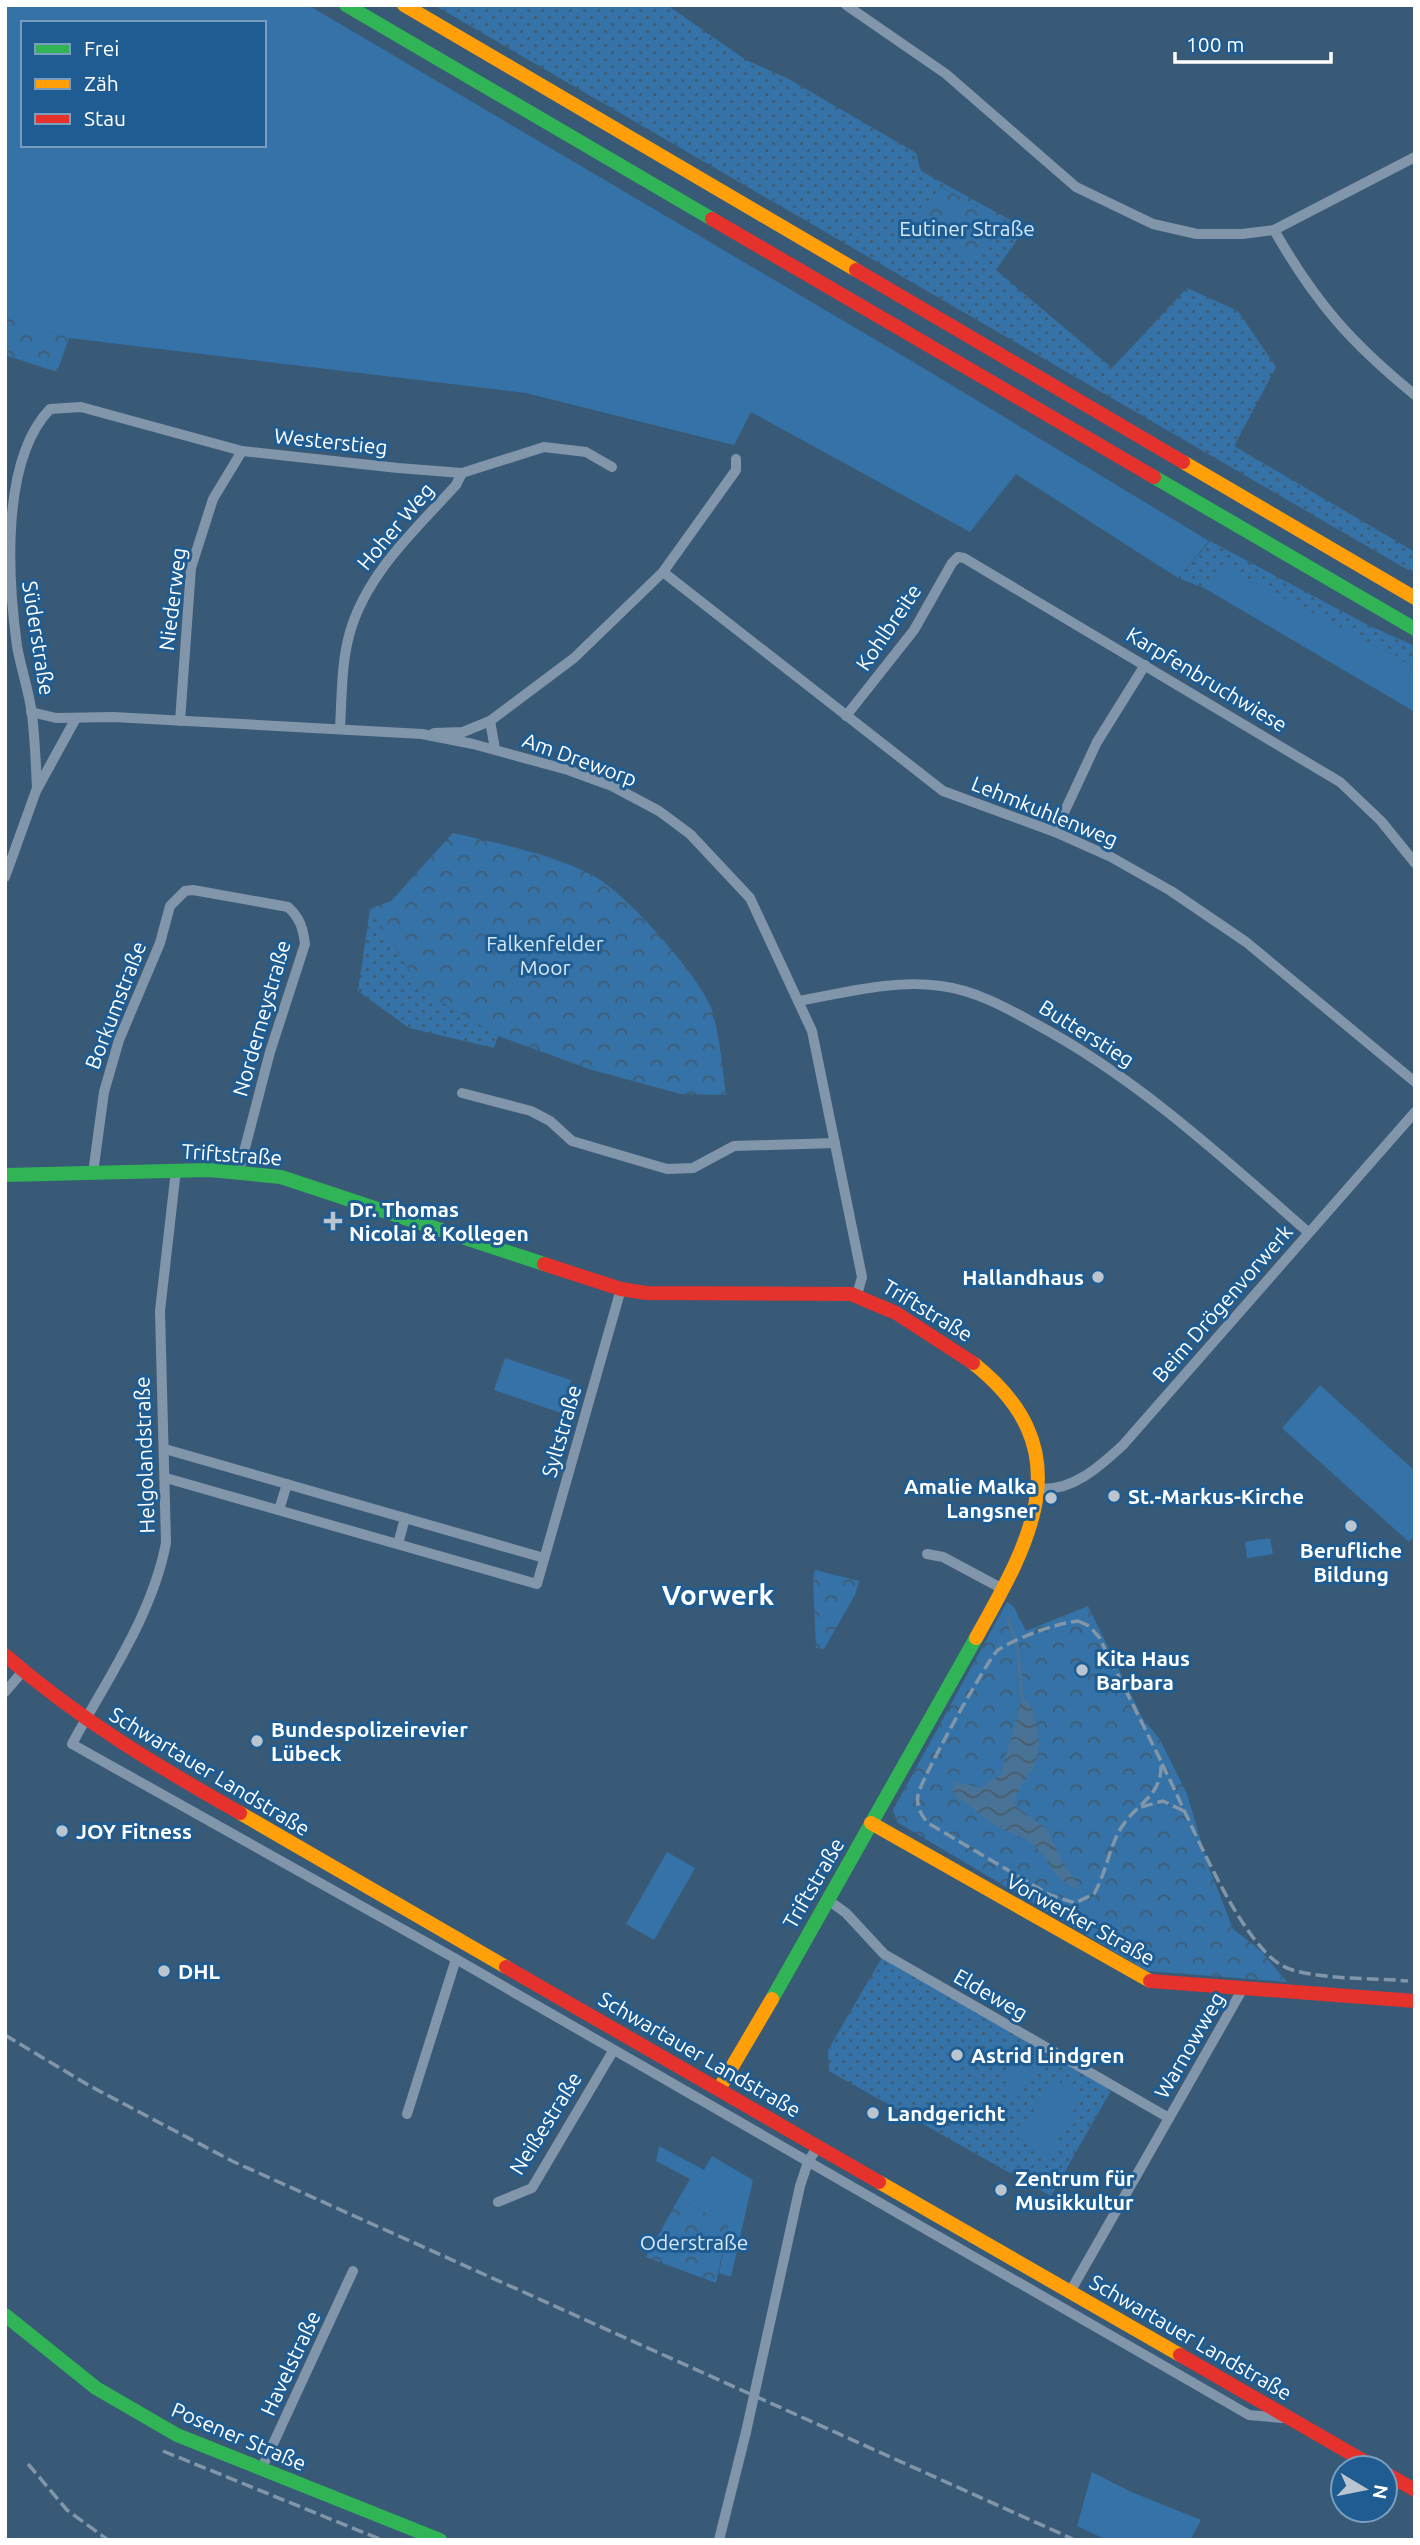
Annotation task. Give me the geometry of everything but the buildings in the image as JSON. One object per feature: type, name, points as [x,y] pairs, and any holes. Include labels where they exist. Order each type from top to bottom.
[{"type":"main road","points":[[346,5],[1415,629]]},
{"type":"main road","points":[[404,5],[1415,597]]},
{"type":"main road","name":"Triftstraße","points":[[5,1175],[239,1171],[281,1177],[350,1197],[621,1289],[646,1293],[838,1292],[857,1295],[884,1305],[989,1373],[1026,1417],[1035,1442],[1039,1489],[1026,1536],[1001,1588],[871,1823],[719,2089]]},
{"type":"main road","points":[[5,1655],[86,1721]]},
{"type":"main road","name":"Schwartauer Landstraße","points":[[86,1721],[256,1824],[1352,2454]]},
{"type":"main road","name":"Vorwerker Straße","points":[[871,1823],[1136,1976],[1154,1983],[1415,2001]]},
{"type":"main road","name":"Posener Straße","points":[[5,2315],[96,2388],[177,2435],[440,2540]]},
{"type":"main road","points":[[1399,2481],[1415,2490]]},
{"type":"street","points":[[846,5],[911,47],[1076,187],[1153,224],[1197,234],[1242,234],[1274,230],[1415,157]]},
{"type":"street","points":[[1274,230],[1305,283],[1334,320],[1367,355],[1415,395]]},
{"type":"street","name":"Westerstieg","points":[[45,415],[50,409],[82,407],[242,451],[462,473],[544,447],[586,452],[612,467]]},
{"type":"street","name":"Süderstraße","points":[[37,789],[31,712],[10,591],[10,543],[15,492],[23,460],[45,415]]},
{"type":"street","name":"Niederweg","points":[[180,721],[191,568],[213,499],[242,451]]},
{"type":"street","points":[[422,734],[463,732],[489,721],[574,658],[663,572],[736,470],[736,459]]},
{"type":"street","name":"Hoher Weg","points":[[340,729],[344,665],[358,609],[371,582],[456,485],[462,473]]},
{"type":"street","name":"Karpfenbruchwiese","points":[[958,556],[1340,782],[1381,821],[1415,863]]},
{"type":"street","name":"Kohlbreite","points":[[846,716],[914,630],[958,556]]},
{"type":"street","name":"Lehmkuhlenweg","points":[[663,572],[943,791],[1055,832],[1111,857],[1171,891],[1246,942],[1415,1082]]},
{"type":"street","points":[[1055,832],[1097,743],[1145,665]]},
{"type":"street","name":"Am Dreworp","points":[[31,712],[56,718],[180,721],[422,734],[495,749],[612,786],[659,811],[690,834],[750,898],[812,1031],[862,1277],[857,1295]]},
{"type":"street","points":[[5,877],[37,789],[76,718]]},
{"type":"street","points":[[489,721],[495,749]]},
{"type":"street","name":"Norderneystraße","points":[[178,896],[193,890],[275,903],[288,907],[296,914],[303,930],[305,944],[270,1052],[239,1171]]},
{"type":"street","name":"Borkumstraße","points":[[93,1173],[110,1066],[156,954],[170,906],[178,896]]},
{"type":"street","name":"Butterstieg","points":[[799,1001],[914,984],[964,990],[1008,1009],[1075,1046],[1157,1100],[1308,1232]]},
{"type":"street","points":[[462,1093],[531,1111],[550,1121],[572,1141],[667,1169],[693,1168],[734,1146],[835,1143]]},
{"type":"street","name":"Beim Drögenvorwerk","points":[[1039,1489],[1064,1488],[1086,1475],[1123,1445],[1415,1112]]},
{"type":"street","name":"Helgolandstraße","points":[[86,1721],[141,1616],[161,1569],[166,1543],[160,1311],[176,1170]]},
{"type":"street","name":"Syltstraße","points":[[398,1544],[537,1584],[621,1289]]},
{"type":"street","points":[[165,1449],[544,1558]]},
{"type":"street","points":[[166,1478],[398,1544],[405,1518]]},
{"type":"street","points":[[279,1510],[287,1484]]},
{"type":"street","points":[[927,1554],[943,1557],[1001,1588]]},
{"type":"street","points":[[5,1692],[23,1671]]},
{"type":"street","name":"Schwartauer Landstraße","points":[[86,1721],[72,1744],[91,1756],[456,1959],[1249,2415],[1289,2418]]},
{"type":"street","name":"Eldeweg","points":[[828,1900],[846,1913],[884,1954],[1147,2105]]},
{"type":"street","points":[[407,2114],[456,1959]]},
{"type":"street","name":"Warnowweg","points":[[1147,2105],[1168,2121],[1242,1990]]},
{"type":"street","name":"Neißestraße","points":[[498,2202],[532,2188],[613,2051]]},
{"type":"street","points":[[1070,2292],[1168,2121]]},
{"type":"street","points":[[719,2540],[808,2162],[818,2146]]},
{"type":"street","name":"Havelstraße","points":[[261,2470],[353,2271]]},
{"type":"green space","points":[[5,5],[308,5],[915,363],[1209,541],[1178,578],[1016,474],[970,532],[751,412],[734,445],[526,393],[69,338],[5,318]]},
{"type":"green space","points":[[434,5],[667,5],[746,60],[787,78],[916,153],[921,171],[1025,228],[996,270],[1112,368],[1187,288],[1238,311],[1276,367],[1234,446],[1415,552],[1415,574]],"holes":[[[943,188],[1004,221],[976,261],[931,233]]]},
{"type":"green space","name":"Eutiner Straße","points":[[942,188],[1005,221],[991,236],[987,249],[976,262],[916,221],[917,211]]},
{"type":"green space","points":[[5,318],[69,338],[57,372],[5,355]]},
{"type":"green space","points":[[1210,541],[1368,625],[1415,646],[1415,667],[1223,567],[1204,588],[1178,578]]},
{"type":"green space","points":[[1223,566],[1415,667],[1415,712],[1204,588]]},
{"type":"green space","name":"Falkenfelder Moor","points":[[453,833],[524,850],[576,867],[606,884],[641,916],[660,936],[705,995],[717,1030],[726,1095],[681,1094],[592,1070],[498,1036],[423,991],[370,909],[391,901]]},
{"type":"green space","points":[[370,909],[423,991],[498,1036],[494,1048],[409,1028],[358,991]]},
{"type":"green space","points":[[505,1358],[571,1380],[561,1413],[494,1390]]},
{"type":"green space","points":[[1320,1385],[1415,1471],[1415,1536],[1409,1542],[1282,1428]]},
{"type":"green space","points":[[1270,1538],[1273,1554],[1247,1558],[1245,1542]]},
{"type":"green space","points":[[815,1570],[859,1581],[855,1595],[824,1649],[816,1648],[813,1580]]},
{"type":"green space","points":[[1007,1602],[1014,1607],[1026,1631],[1088,1606],[1143,1719],[1159,1738],[1187,1794],[1208,1865],[1233,1929],[1260,1950],[1287,1982],[1147,1971],[897,1822],[893,1810]]},
{"type":"green space","points":[[667,1852],[695,1868],[654,1940],[626,1924]]},
{"type":"green space","points":[[884,1954],[1113,2087],[1051,2196],[829,2071],[828,2050]]},
{"type":"green space","points":[[1021,2060],[1036,2070],[1019,2097],[1003,2087]]},
{"type":"green space","points":[[1052,2078],[1082,2095],[1049,2156],[1018,2139]]},
{"type":"green space","points":[[659,2146],[704,2170],[712,2156],[753,2180],[731,2277],[719,2273],[728,2226],[679,2198],[690,2179],[656,2161]]},
{"type":"green space","name":"Oderstraße","points":[[679,2198],[728,2226],[716,2283],[646,2257]]},
{"type":"green space","points":[[1092,2472],[1129,2491],[1201,2520],[1190,2540],[1107,2540],[1077,2526]]},
{"type":"water","points":[[1022,1698],[1030,1704],[1033,1713],[1038,1752],[1035,1763],[1016,1796],[1015,1806],[1047,1829],[1059,1856],[1082,1891],[1056,1874],[1045,1857],[1028,1841],[998,1827],[954,1796],[953,1781],[981,1788],[1001,1774]]},
{"type":"waterway","points":[[1008,1618],[1018,1650],[1022,1698]]},
{"type":"railway","points":[[1078,1621],[1089,1626],[1099,1637],[1161,1761],[1161,1773],[1154,1791],[1121,1828],[1094,1894],[1075,1903],[1050,1895],[928,1823],[920,1810],[918,1795],[942,1745],[998,1650],[1037,1632],[1078,1621]]},
{"type":"railway","points":[[1162,1764],[1230,1903],[1264,1951],[1292,1970],[1342,1978],[1408,1981]]},
{"type":"railway","points":[[1141,1807],[1163,1801],[1186,1812]]},
{"type":"railway","points":[[5,2035],[90,2086],[232,2161],[1075,2540]]},
{"type":"railway","points":[[163,2451],[382,2540]]},
{"type":"railway","points":[[28,2464],[67,2510],[108,2540]]},
{"type":"traffic: fast","points":[[346,5],[712,219]]},
{"type":"traffic: fast","points":[[1154,477],[1415,629]]},
{"type":"traffic: fast","points":[[5,1175],[209,1170],[281,1177],[544,1264]]},
{"type":"traffic: fast","points":[[772,1999],[976,1638]]},
{"type":"traffic: fast","points":[[5,2315],[96,2388],[177,2435],[440,2540]]},
{"type":"traffic: slow","points":[[404,5],[856,270]]},
{"type":"traffic: slow","points":[[1183,462],[1415,598]]},
{"type":"traffic: slow","points":[[973,1363],[1007,1395],[1027,1428],[1037,1461],[1037,1495],[1029,1529],[1015,1565],[976,1638]]},
{"type":"traffic: slow","points":[[240,1813],[506,1967]]},
{"type":"traffic: slow","points":[[871,1823],[1150,1981]]},
{"type":"traffic: slow","points":[[719,2089],[772,1999]]},
{"type":"traffic: slow","points":[[879,2182],[1180,2355]]},
{"type":"traffic: jam","points":[[712,219],[1154,477]]},
{"type":"traffic: jam","points":[[856,270],[1183,462]]},
{"type":"traffic: jam","points":[[544,1264],[621,1289],[646,1293],[851,1294],[896,1313],[973,1363]]},
{"type":"traffic: jam","points":[[5,1655],[60,1700],[118,1740],[240,1813]]},
{"type":"traffic: jam","points":[[506,1967],[879,2182]]},
{"type":"traffic: jam","points":[[1150,1981],[1415,2001]]},
{"type":"traffic: jam","points":[[1180,2355],[1352,2454]]},
{"type":"traffic: jam","points":[[1399,2481],[1415,2490]]},
{"type":"place","name":"Dr. Thomas Nicolai & Kollegen","points":[[333,1221]]},
{"type":"place","name":"Hallandhaus","points":[[1098,1277]]},
{"type":"place","name":"St.-Markus-Kirche","points":[[1114,1496]]},
{"type":"place","name":"Amalie Malka Langsner","points":[[1051,1498]]},
{"type":"place","name":"Berufliche Bildung","points":[[1351,1526]]},
{"type":"place","name":"Kita Haus Barbara","points":[[1082,1670]]},
{"type":"place","name":"Bundespolizeirevier Lübeck","points":[[257,1741]]},
{"type":"place","name":"JOY Fitness","points":[[62,1831]]},
{"type":"place","name":"DHL","points":[[164,1971]]},
{"type":"place","name":"Astrid Lindgren","points":[[957,2055]]},
{"type":"place","name":"Landgericht","points":[[873,2113]]},
{"type":"place","name":"Zentrum für Musikkultur","points":[[1001,2190]]},
{"type":"district","name":"Vorwerk","points":[[718,1594]]}]
